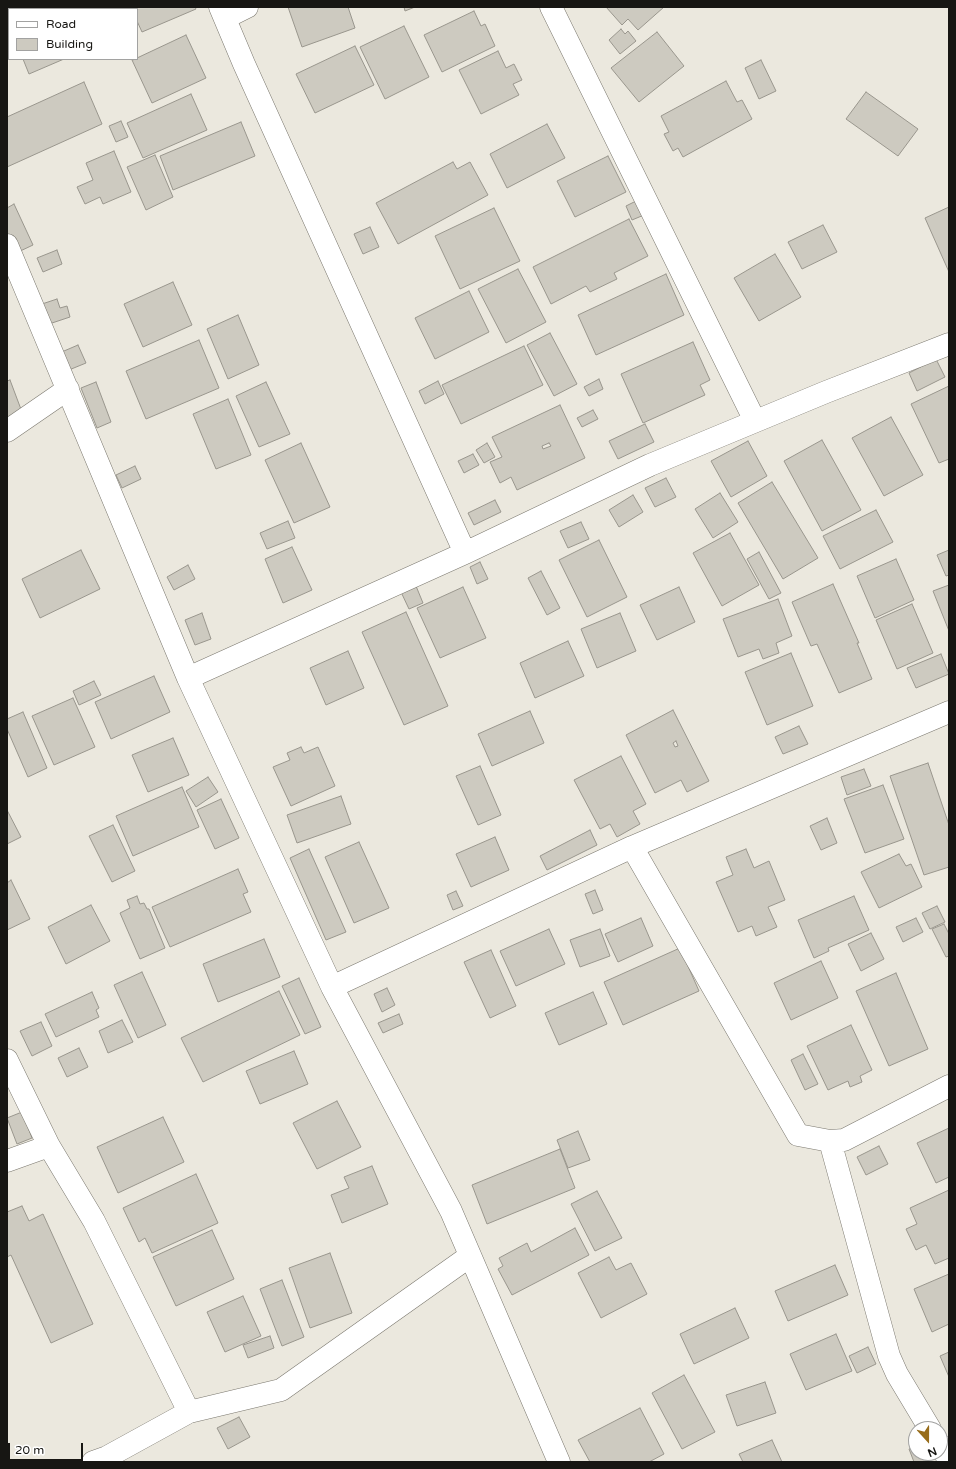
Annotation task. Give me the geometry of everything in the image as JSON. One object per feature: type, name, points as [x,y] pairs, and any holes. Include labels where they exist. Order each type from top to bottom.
[{"type":"street","points":[[247,7],[223,12],[244,64],[465,553]]},
{"type":"street","points":[[552,7],[755,421]]},
{"type":"street","points":[[7,245],[188,678],[332,987],[451,1211],[559,1462]]},
{"type":"street","points":[[188,678],[465,553],[650,465],[755,421],[949,344]]},
{"type":"street","points":[[7,431],[68,389]]},
{"type":"street","points":[[332,987],[632,847],[949,712]]},
{"type":"street","points":[[632,847],[798,1135],[830,1141],[844,1140],[949,1086]]},
{"type":"street","points":[[7,1060],[49,1146],[94,1221],[189,1412]]},
{"type":"street","points":[[830,1141],[889,1356],[897,1374],[925,1421]]},
{"type":"street","points":[[7,1161],[49,1146]]},
{"type":"street","points":[[94,1462],[107,1457],[189,1412],[281,1390],[470,1256]]},
{"type":"building","points":[[61,7],[94,8],[62,8]]},
{"type":"building","points":[[195,7],[196,9],[142,32],[138,23],[138,8],[132,8]]},
{"type":"building","points":[[288,7],[348,7],[355,28],[302,47]]},
{"type":"building","points":[[404,7],[415,7],[405,11]]},
{"type":"building","points":[[606,7],[664,7],[638,30],[628,19],[622,25]]},
{"type":"building","points":[[474,11],[481,26],[485,24],[495,46],[442,72],[424,35]]},
{"type":"building","points":[[404,26],[429,77],[385,99],[360,47]]},
{"type":"building","points":[[621,29],[625,34],[628,31],[636,41],[620,54],[609,40]]},
{"type":"building","points":[[657,32],[684,66],[639,102],[611,68]]},
{"type":"building","points":[[186,35],[206,78],[152,103],[132,60],[138,60],[138,58]]},
{"type":"building","points":[[355,46],[374,85],[315,113],[296,74]]},
{"type":"building","points":[[498,51],[506,68],[514,64],[522,80],[513,84],[519,95],[481,114],[459,70]]},
{"type":"building","points":[[23,60],[62,60],[29,74]]},
{"type":"building","points":[[761,60],[776,91],[759,99],[745,68]]},
{"type":"building","points":[[726,81],[737,102],[742,100],[752,119],[683,157],[678,148],[673,151],[664,134],[669,132],[661,116]]},
{"type":"building","points":[[84,82],[102,124],[7,167],[7,117]]},
{"type":"building","points":[[866,92],[918,129],[898,156],[846,119]]},
{"type":"building","points":[[191,94],[207,130],[143,158],[127,123]]},
{"type":"building","points":[[121,121],[128,137],[116,142],[109,126]]},
{"type":"building","points":[[241,122],[255,156],[173,190],[160,156]]},
{"type":"building","points":[[547,124],[565,158],[507,188],[490,154]]},
{"type":"building","points":[[114,151],[131,192],[103,204],[100,197],[85,204],[77,187],[93,180],[86,163]]},
{"type":"building","points":[[155,155],[173,197],[146,210],[127,167]]},
{"type":"building","points":[[608,156],[626,192],[575,217],[557,181]]},
{"type":"building","points":[[453,162],[457,169],[470,162],[488,195],[398,244],[376,203]]},
{"type":"building","points":[[638,200],[644,215],[632,220],[626,206]]},
{"type":"building","points":[[14,204],[33,245],[16,253],[7,234],[7,208]]},
{"type":"building","points":[[949,207],[949,272],[925,218]]},
{"type":"building","points":[[494,208],[520,261],[460,289],[435,236]]},
{"type":"building","points":[[629,219],[648,256],[614,273],[617,279],[590,292],[586,286],[551,304],[533,267]]},
{"type":"building","points":[[823,225],[837,252],[802,269],[788,242]]},
{"type":"building","points":[[370,227],[379,247],[363,254],[354,234]]},
{"type":"building","points":[[57,250],[62,264],[43,272],[37,258]]},
{"type":"building","points":[[775,254],[801,297],[759,321],[734,278]]},
{"type":"building","points":[[518,269],[546,322],[506,343],[478,289]]},
{"type":"building","points":[[666,274],[684,315],[596,355],[578,315]]},
{"type":"building","points":[[173,282],[192,325],[143,347],[124,304]]},
{"type":"building","points":[[469,291],[489,332],[435,359],[415,318]]},
{"type":"building","points":[[57,299],[60,308],[67,306],[70,317],[46,325],[39,305]]},
{"type":"building","points":[[238,315],[259,365],[228,379],[207,329]]},
{"type":"building","points":[[550,333],[577,384],[554,396],[527,345]]},
{"type":"building","points":[[199,340],[219,388],[146,419],[126,371]]},
{"type":"building","points":[[693,342],[710,380],[700,385],[705,395],[643,423],[621,374]]},
{"type":"building","points":[[78,345],[86,363],[64,372],[57,354]]},
{"type":"building","points":[[524,346],[543,385],[461,424],[442,385]]},
{"type":"building","points":[[936,359],[945,377],[917,391],[909,373]]},
{"type":"building","points":[[599,379],[603,389],[589,396],[584,387]]},
{"type":"building","points":[[10,380],[22,412],[7,418],[7,381]]},
{"type":"building","points":[[438,381],[444,394],[425,404],[419,391]]},
{"type":"building","points":[[96,382],[111,422],[97,428],[81,388]]},
{"type":"building","points":[[266,382],[290,434],[259,447],[236,396]]},
{"type":"building","points":[[949,386],[949,459],[939,463],[911,404]]},
{"type":"building","points":[[228,399],[251,455],[216,469],[193,414]]},
{"type":"building","points":[[560,405],[585,458],[517,490],[511,477],[500,483],[490,462],[502,457],[492,437]],"holes":[[[549,443],[551,446],[543,449],[542,446]]]},
{"type":"building","points":[[593,410],[598,419],[582,427],[577,418]]},
{"type":"building","points":[[891,417],[923,475],[884,496],[852,438]]},
{"type":"building","points":[[645,424],[654,442],[618,459],[609,441]]},
{"type":"building","points":[[822,440],[861,510],[822,531],[784,461]]},
{"type":"building","points":[[748,441],[767,476],[731,497],[711,461]]},
{"type":"building","points":[[301,443],[330,507],[294,523],[265,460]]},
{"type":"building","points":[[487,443],[495,457],[484,463],[476,450]]},
{"type":"building","points":[[473,454],[479,465],[464,473],[458,461]]},
{"type":"building","points":[[135,466],[141,479],[122,488],[116,475]]},
{"type":"building","points":[[666,478],[676,497],[655,507],[645,488]]},
{"type":"building","points":[[772,482],[818,558],[783,579],[738,503]]},
{"type":"building","points":[[720,493],[738,522],[713,538],[695,509]]},
{"type":"building","points":[[633,495],[643,512],[619,527],[609,510]]},
{"type":"building","points":[[495,500],[501,512],[474,525],[468,513]]},
{"type":"building","points":[[876,510],[893,542],[840,569],[823,536]]},
{"type":"building","points":[[288,521],[295,538],[267,549],[260,533]]},
{"type":"building","points":[[581,522],[589,539],[568,548],[560,531]]},
{"type":"building","points":[[730,533],[759,585],[722,606],[693,553]]},
{"type":"building","points":[[599,540],[627,597],[587,617],[559,560]]},
{"type":"building","points":[[292,547],[312,590],[283,603],[265,559]]},
{"type":"building","points":[[81,550],[100,589],[40,618],[22,579]]},
{"type":"building","points":[[949,550],[949,575],[946,576],[937,555]]},
{"type":"building","points":[[759,552],[781,593],[769,599],[747,559]]},
{"type":"building","points":[[896,559],[914,600],[875,618],[857,576]]},
{"type":"building","points":[[480,562],[488,579],[477,584],[470,567]]},
{"type":"building","points":[[188,565],[195,579],[174,590],[167,577]]},
{"type":"building","points":[[541,571],[560,608],[547,615],[528,578]]},
{"type":"building","points":[[833,584],[859,643],[857,643],[872,679],[839,693],[817,644],[811,646],[792,602]]},
{"type":"building","points":[[949,585],[949,631],[933,591]]},
{"type":"building","points":[[416,586],[423,603],[409,609],[401,592]]},
{"type":"building","points":[[463,587],[486,638],[440,658],[417,608]]},
{"type":"building","points":[[679,587],[695,622],[657,640],[640,605]]},
{"type":"building","points":[[778,599],[792,636],[776,643],[779,653],[763,659],[759,649],[738,657],[723,619]]},
{"type":"building","points":[[912,604],[933,653],[897,669],[876,620]]},
{"type":"building","points":[[406,612],[448,706],[404,725],[362,632]]},
{"type":"building","points":[[202,613],[211,639],[195,645],[185,620]]},
{"type":"building","points":[[620,613],[636,651],[597,668],[581,629]]},
{"type":"building","points":[[568,641],[584,676],[535,698],[520,663]]},
{"type":"building","points":[[348,651],[364,688],[326,705],[310,668]]},
{"type":"building","points":[[791,653],[813,706],[767,725],[745,672]]},
{"type":"building","points":[[941,654],[949,674],[916,688],[907,668]]},
{"type":"building","points":[[154,676],[170,712],[111,739],[95,702]]},
{"type":"building","points":[[94,681],[101,695],[79,705],[73,691]]},
{"type":"building","points":[[73,698],[95,747],[54,765],[32,716]]},
{"type":"building","points":[[673,710],[709,781],[687,792],[681,780],[655,793],[626,735]],"holes":[[[676,741],[678,746],[675,747],[673,743]]]},
{"type":"building","points":[[530,711],[544,743],[492,766],[478,734]]},
{"type":"building","points":[[23,712],[47,768],[28,777],[7,729],[7,719]]},
{"type":"building","points":[[799,726],[808,744],[783,754],[775,737]]},
{"type":"building","points":[[173,738],[189,775],[148,792],[132,755]]},
{"type":"building","points":[[301,747],[304,753],[318,747],[335,786],[291,806],[273,767],[290,760],[287,753]]},
{"type":"building","points":[[621,756],[646,804],[633,811],[640,824],[617,837],[610,824],[600,829],[574,780]]},
{"type":"building","points":[[928,763],[949,825],[949,867],[924,875],[890,776]]},
{"type":"building","points":[[480,766],[501,815],[478,825],[456,776]]},
{"type":"building","points":[[864,769],[871,786],[847,795],[841,777]]},
{"type":"building","points":[[208,777],[218,792],[196,807],[186,791]]},
{"type":"building","points":[[883,785],[904,839],[865,853],[844,799]]},
{"type":"building","points":[[182,787],[199,827],[133,856],[116,816]]},
{"type":"building","points":[[341,796],[351,824],[297,843],[287,815]]},
{"type":"building","points":[[221,799],[239,838],[215,849],[197,810]]},
{"type":"building","points":[[7,810],[21,837],[7,844]]},
{"type":"building","points":[[827,818],[837,843],[821,850],[810,826]]},
{"type":"building","points":[[113,825],[135,871],[112,882],[89,836]]},
{"type":"building","points":[[590,830],[597,845],[547,870],[540,856]]},
{"type":"building","points":[[495,837],[509,870],[471,887],[456,854]]},
{"type":"building","points":[[359,842],[389,908],[354,923],[325,857]]},
{"type":"building","points":[[309,849],[346,932],[326,940],[290,858]]},
{"type":"building","points":[[746,849],[754,868],[769,861],[785,900],[768,907],[777,927],[756,936],[752,926],[738,932],[716,882],[733,875],[726,857]]},
{"type":"building","points":[[899,854],[906,866],[911,864],[922,887],[879,908],[861,872]]},
{"type":"building","points":[[238,869],[248,892],[243,894],[251,912],[170,947],[152,907]]},
{"type":"building","points":[[11,880],[30,919],[7,930],[7,883]]},
{"type":"building","points":[[595,890],[603,910],[593,914],[585,894]]},
{"type":"building","points":[[456,891],[463,906],[453,910],[447,895]]},
{"type":"building","points":[[137,896],[140,904],[144,903],[147,909],[149,909],[165,948],[140,959],[120,913],[130,908],[127,900]]},
{"type":"building","points":[[854,896],[869,930],[828,948],[829,951],[814,958],[798,920]]},
{"type":"building","points":[[91,905],[110,941],[66,964],[48,927]]},
{"type":"building","points":[[937,906],[945,922],[930,929],[922,913]]},
{"type":"building","points":[[641,918],[653,946],[618,962],[605,934]]},
{"type":"building","points":[[916,918],[923,932],[903,942],[896,927]]},
{"type":"building","points":[[944,924],[949,934],[949,956],[946,957],[932,929]]},
{"type":"building","points":[[549,929],[565,964],[516,986],[500,951]]},
{"type":"building","points":[[600,929],[610,956],[580,967],[570,940]]},
{"type":"building","points":[[871,933],[884,959],[861,971],[848,944]]},
{"type":"building","points":[[264,939],[280,977],[218,1002],[203,964]]},
{"type":"building","points":[[680,948],[699,991],[623,1025],[604,982]]},
{"type":"building","points":[[491,950],[516,1006],[490,1018],[464,962]]},
{"type":"building","points":[[821,961],[838,998],[791,1020],[774,983]]},
{"type":"building","points":[[142,972],[166,1025],[138,1038],[114,985]]},
{"type":"building","points":[[896,973],[928,1049],[889,1066],[856,991]]},
{"type":"building","points":[[299,978],[321,1027],[305,1034],[282,986]]},
{"type":"building","points":[[387,988],[395,1005],[382,1012],[374,994]]},
{"type":"building","points":[[279,991],[300,1035],[203,1082],[181,1038]]},
{"type":"building","points":[[92,992],[99,1008],[96,1010],[99,1017],[56,1037],[45,1014]]},
{"type":"building","points":[[593,992],[607,1024],[559,1045],[545,1013]]},
{"type":"building","points":[[399,1014],[403,1024],[383,1033],[378,1023]]},
{"type":"building","points":[[122,1020],[133,1042],[108,1053],[99,1031]]},
{"type":"building","points":[[41,1022],[52,1046],[32,1056],[20,1031]]},
{"type":"building","points":[[851,1025],[872,1070],[860,1076],[862,1082],[850,1087],[848,1081],[828,1090],[807,1046]]},
{"type":"building","points":[[79,1048],[88,1067],[67,1077],[58,1058]]},
{"type":"building","points":[[294,1051],[308,1084],[260,1104],[246,1071]]},
{"type":"building","points":[[803,1054],[818,1084],[805,1090],[791,1060]]},
{"type":"building","points":[[337,1101],[361,1147],[317,1169],[293,1123]]},
{"type":"building","points":[[22,1112],[32,1138],[17,1144],[7,1118]]},
{"type":"building","points":[[163,1117],[184,1162],[118,1193],[97,1147]]},
{"type":"building","points":[[949,1128],[949,1177],[936,1183],[917,1143]]},
{"type":"building","points":[[578,1131],[590,1160],[568,1168],[557,1140]]},
{"type":"building","points":[[879,1146],[888,1164],[866,1175],[857,1157]]},
{"type":"building","points":[[560,1149],[575,1188],[487,1224],[472,1185]]},
{"type":"building","points":[[372,1166],[388,1204],[342,1223],[331,1195],[349,1188],[344,1177]]},
{"type":"building","points":[[196,1174],[218,1223],[152,1253],[145,1238],[139,1242],[123,1208]]},
{"type":"building","points":[[949,1190],[949,1258],[935,1264],[926,1245],[916,1250],[906,1229],[917,1224],[910,1208]]},
{"type":"building","points":[[597,1191],[622,1238],[595,1251],[571,1204]]},
{"type":"building","points":[[22,1206],[29,1221],[43,1214],[93,1324],[51,1343],[11,1255],[7,1257],[7,1212]]},
{"type":"building","points":[[575,1228],[589,1255],[512,1295],[498,1269],[503,1266],[499,1258],[527,1243],[531,1252]]},
{"type":"building","points":[[212,1230],[234,1279],[176,1306],[153,1257]]},
{"type":"building","points":[[330,1253],[352,1313],[310,1328],[289,1268]]},
{"type":"building","points":[[609,1257],[616,1270],[631,1263],[647,1294],[601,1318],[578,1273]]},
{"type":"building","points":[[835,1265],[848,1295],[788,1321],[775,1291]]},
{"type":"building","points":[[949,1274],[949,1324],[932,1332],[914,1289]]},
{"type":"building","points":[[282,1280],[304,1337],[282,1346],[260,1289]]},
{"type":"building","points":[[243,1296],[261,1336],[225,1352],[207,1312]]},
{"type":"building","points":[[735,1308],[749,1338],[694,1364],[680,1334]]},
{"type":"building","points":[[836,1334],[852,1371],[806,1390],[790,1354]]},
{"type":"building","points":[[270,1336],[274,1348],[248,1358],[243,1345]]},
{"type":"building","points":[[868,1347],[876,1364],[857,1373],[849,1356]]},
{"type":"building","points":[[949,1352],[949,1377],[940,1356]]},
{"type":"building","points":[[684,1375],[715,1432],[682,1449],[652,1393]]},
{"type":"building","points":[[765,1382],[776,1413],[737,1426],[726,1395]]},
{"type":"building","points":[[640,1408],[664,1454],[649,1462],[590,1462],[578,1440]]},
{"type":"building","points":[[239,1417],[250,1437],[228,1449],[217,1428]]},
{"type":"building","points":[[772,1440],[782,1462],[743,1462],[739,1454]]},
{"type":"building","points":[[914,1461],[926,1461],[923,1462]]}]
